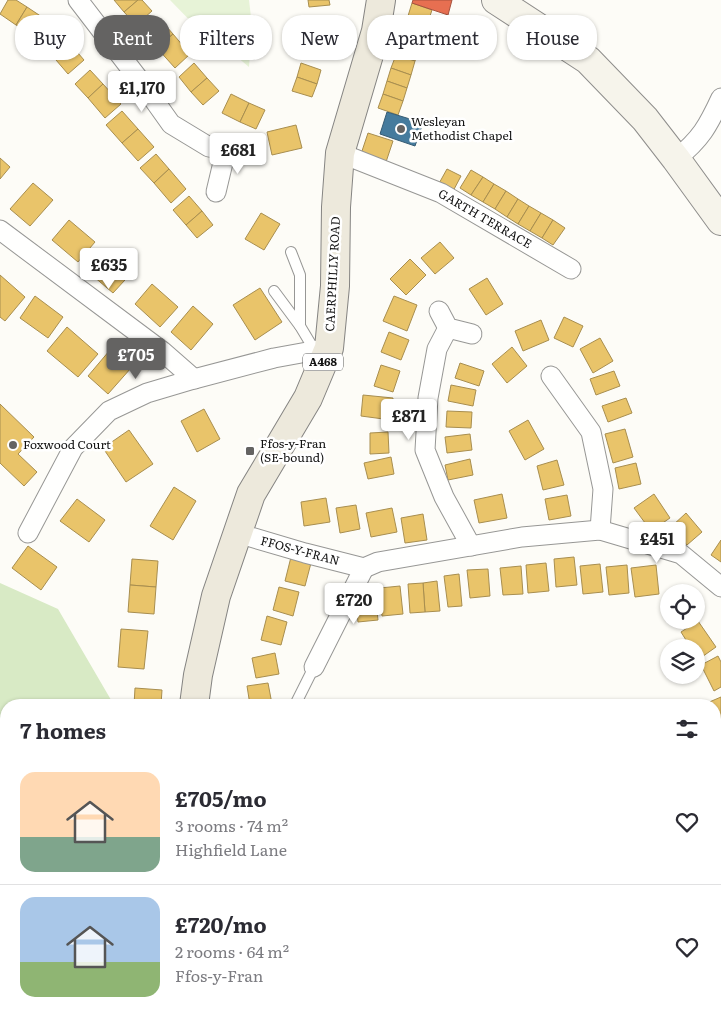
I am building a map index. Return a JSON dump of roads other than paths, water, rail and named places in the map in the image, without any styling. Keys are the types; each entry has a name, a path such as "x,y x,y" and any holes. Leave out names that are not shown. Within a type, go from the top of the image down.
{"main road":[{"name":"CAERPHILLY ROAD","path":"195,699 198,675 216,596 251,494 308,398 322,350 335,286 336,207 340,153 376,31 381,0"}],"street":[{"path":"78,0 171,124 209,147 252,154"},
{"path":"496,0 588,60 645,119 721,221"},
{"path":"676,159 693,145 706,130 721,98"},
{"path":"216,192 226,150"},
{"name":"GARTH TERRACE","path":"340,153 441,193 571,269"},
{"path":"0,230 162,350 194,379"},
{"path":"439,311 448,328 472,334"},
{"path":"448,328 437,349 428,398 425,450 444,497 471,546"},
{"path":"28,533 73,448 109,411 147,393 194,379 274,358 322,350"},
{"path":"551,376 591,432 603,489 600,530"},
{"path":"314,667 364,568 378,562 522,537 600,530 682,554 721,587"},
{"name":"FFOS-Y-FRAN","path":"237,533 364,568"}],"lane":[{"path":"291,252 300,275 300,326"},
{"path":"274,291 300,326 322,350"},
{"path":"297,699 314,667"}],"place":[{"name":"Wesleyan Methodist Chapel","path":"401,129"},
{"name":"Foxwood Court","path":"13,445"},
{"name":"Ffos-y-Fran (SE-bound)","path":"250,451"}]}
